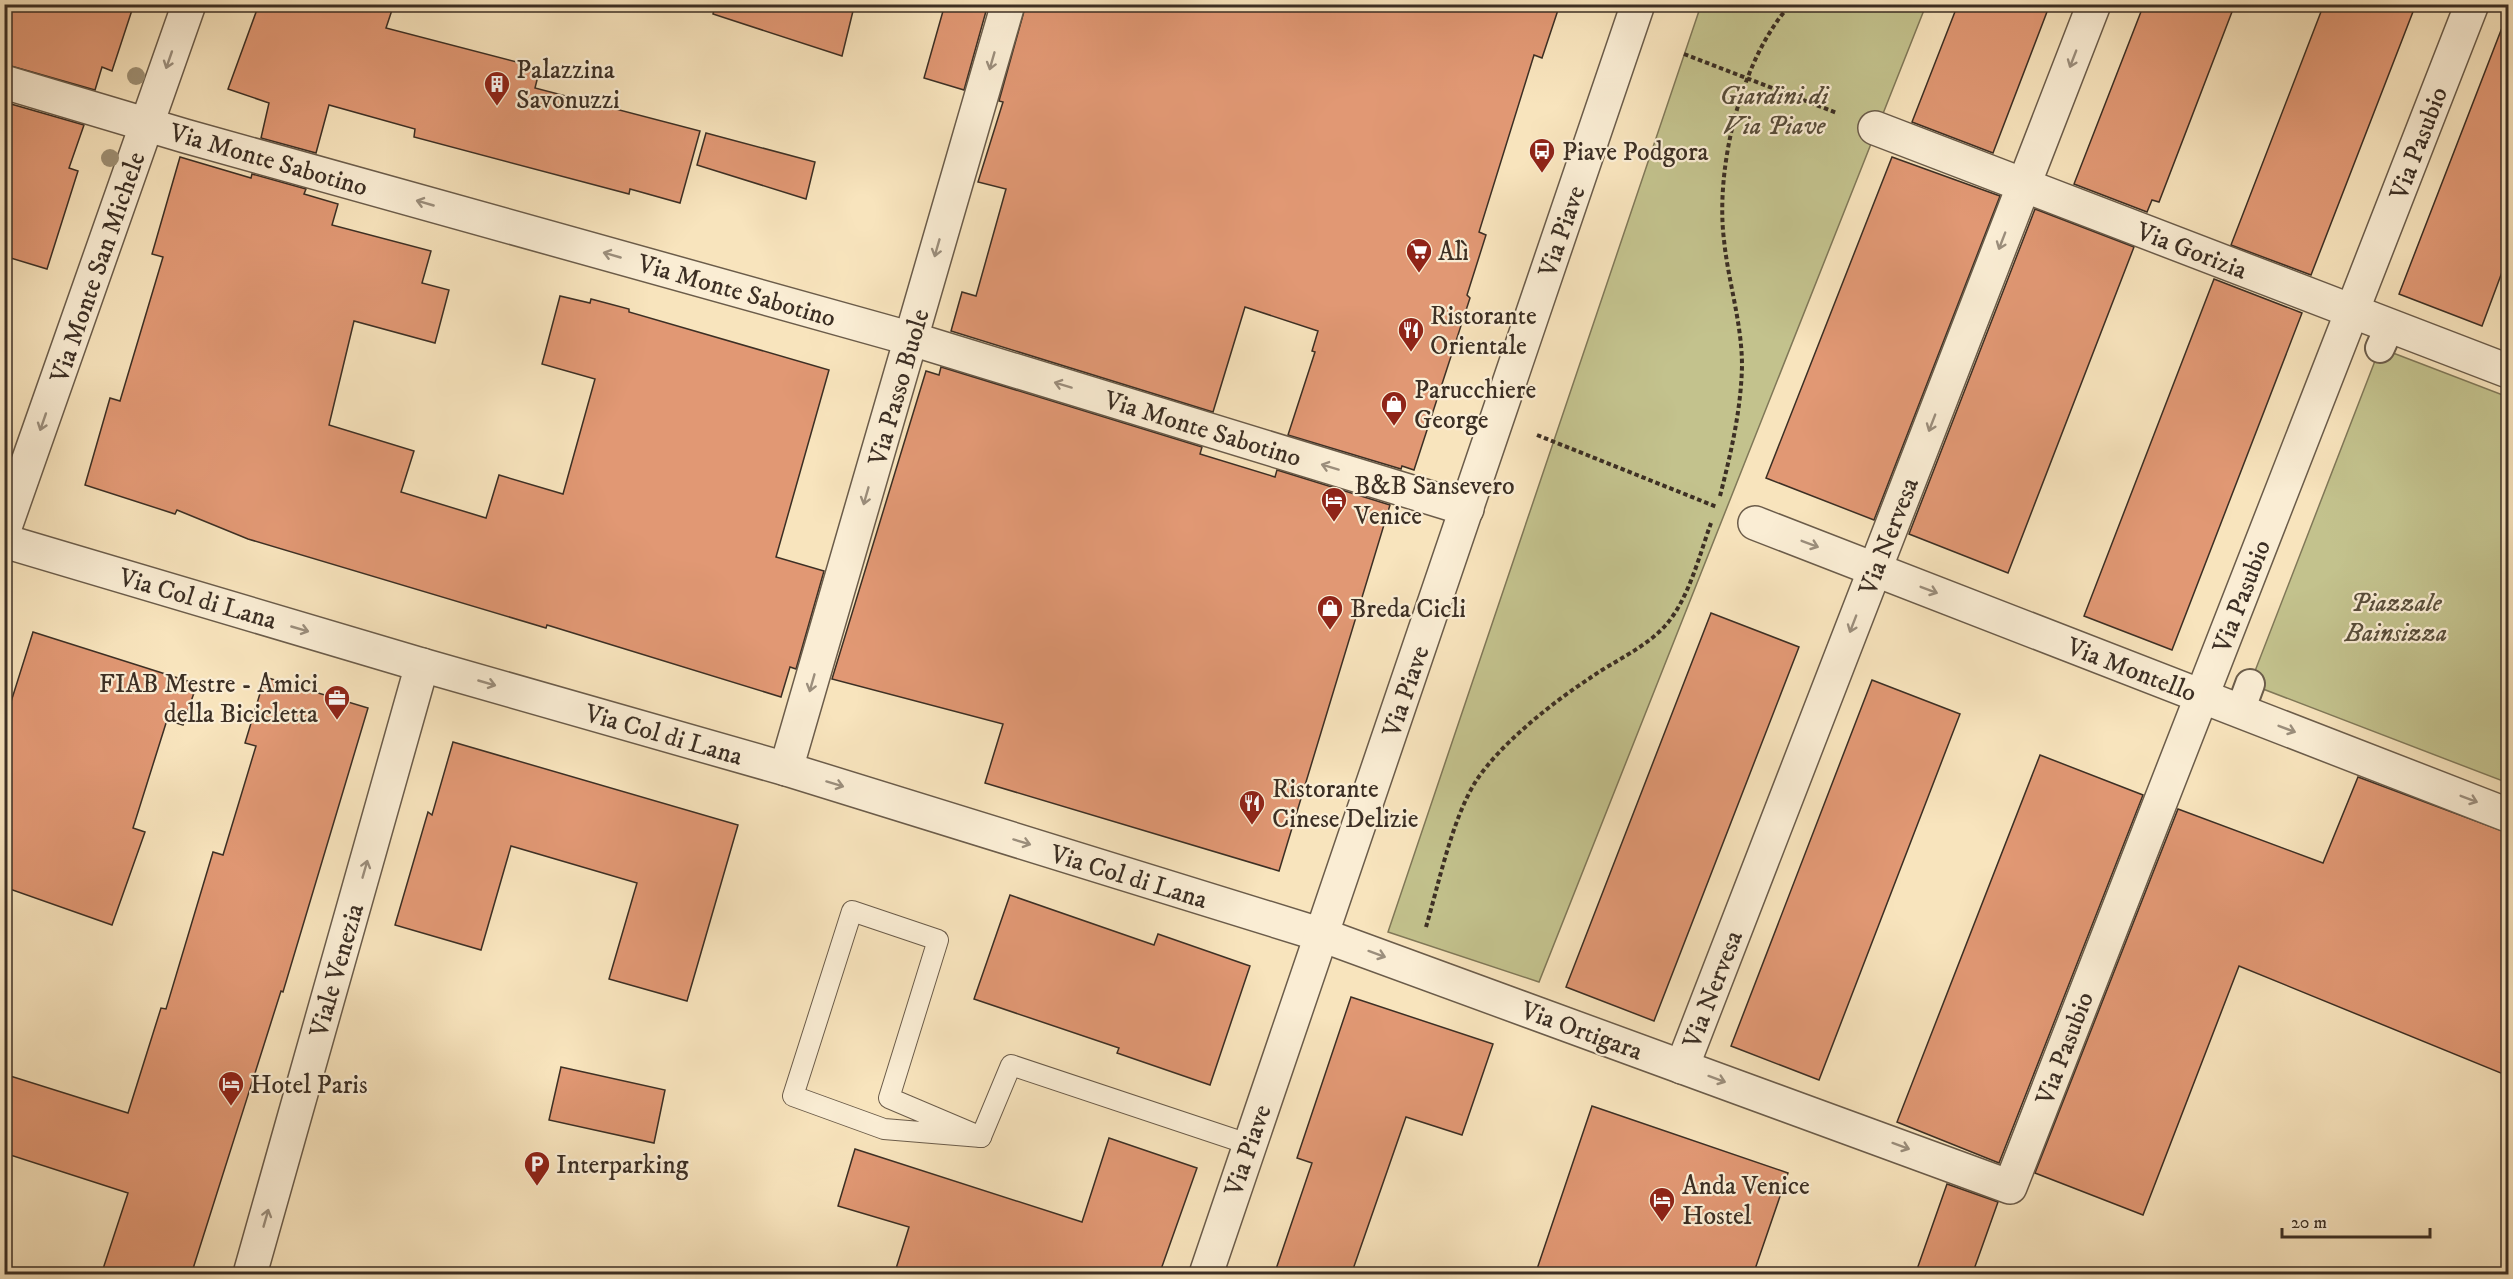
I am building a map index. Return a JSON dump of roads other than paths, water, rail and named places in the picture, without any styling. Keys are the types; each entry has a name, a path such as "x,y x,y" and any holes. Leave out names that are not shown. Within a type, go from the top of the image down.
{"street":[{"name":"Via Monte San Michele","path":"4,530 189,4"},
{"name":"Via Passo Buole","path":"786,769 1008,4"},
{"name":"Via Piave","path":"1206,1275 1248,1144 1322,935 1638,4"},
{"name":"Via Nervesa","path":"1682,1066 2094,4"},
{"name":"Via Pasubio","path":"2010,1187 2472,4"},
{"name":"Via Monte Sabotino","path":"4,82 912,339 1467,509"},
{"name":"Via Gorizia","path":"1875,128 2352,312 2385,337 2508,372"},
{"name":"Via Montello","path":"1755,524 2202,696 2245,697 2508,815"},
{"name":"Via Col di Lana","path":"4,541 422,665 786,769 1322,935"},
{"name":"Viale Venezia","path":"250,1275 422,665"},
{"name":"Via Ortigara","path":"1322,935 2010,1187"}],"lane":[{"path":"852,911 938,940 889,1098 981,1137 884,1130 793,1096 852,911"},
{"path":"981,1137 1011,1065 1248,1144"}],"place":[{"name":"Palazzina Savonuzzi","path":"497,107"},
{"name":"Piave Podgora","path":"1542,174"},
{"name":"Alì","path":"1419,274"},
{"name":"Ristorante Orientale","path":"1411,353"},
{"name":"Parucchiere George","path":"1394,427"},
{"name":"B&B Sansevero Venice","path":"1334,523"},
{"name":"Breda Cicli","path":"1330,631"},
{"name":"FIAB Mestre - Amici della Bicicletta","path":"337,721"},
{"name":"Ristorante Cinese Delizie","path":"1252,826"},
{"name":"Hotel Paris","path":"231,1107"},
{"name":"Interparking","path":"537,1187"},
{"name":"Anda Venice Hostel","path":"1662,1223"}],"park label":[{"name":"Giardini di Via Piave","path":"1774,110"},
{"name":"Piazzale Bainsizza","path":"2396,617"}]}
